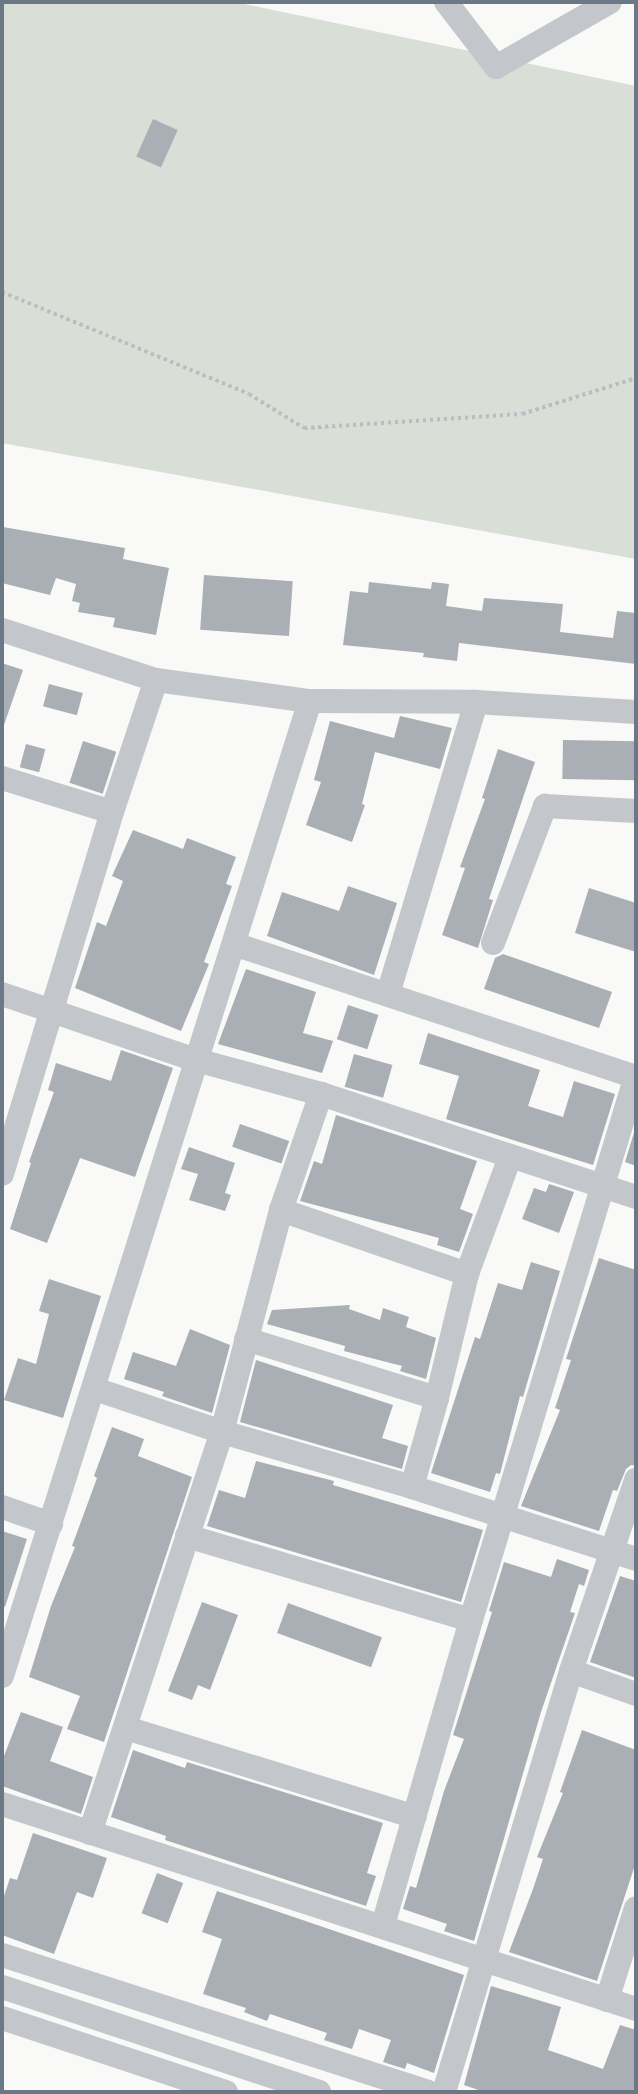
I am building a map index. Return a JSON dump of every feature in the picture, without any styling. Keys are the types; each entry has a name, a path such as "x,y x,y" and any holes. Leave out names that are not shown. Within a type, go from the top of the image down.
{"street":[{"path":"446,2 496,67 610,2"},
{"path":"2,630 156,680 310,701 476,702 636,712"},
{"path":"2,1174 10,1117 53,1013 112,812 156,680"},
{"path":"2,1676 7,1637 51,1524 95,1389 310,701"},
{"path":"388,994 476,702"},
{"path":"2,778 112,812"},
{"path":"493,943 545,806 636,811"},
{"path":"234,944 636,1076 471,1620 383,1925"},
{"path":"2,994 196,1060 321,1094 636,1197"},
{"path":"90,1833 222,1432 281,1210 321,1094"},
{"path":"412,1487 467,1274 510,1157"},
{"path":"281,1210 467,1274"},
{"path":"246,1339 437,1398"},
{"path":"95,1389 222,1432 412,1487 636,1559"},
{"path":"444,2092 571,1671 636,1480"},
{"path":"2,1507 51,1524"},
{"path":"187,1536 471,1620"},
{"path":"571,1671 636,1694"},
{"path":"125,1728 415,1817"},
{"path":"2,1804 636,2009"},
{"path":"607,2000 636,1908"},
{"path":"2,1955 428,2092"},
{"path":"2,1987 293,2088 319,2092"},
{"path":"2,2018 194,2087 226,2092"}],"path":[{"path":"2,292 250,394 304,428 522,414 636,377"}],"shaded area":[{"path":"2,2 235,2 636,86 636,559 2,443"}],"building":[{"path":"153,119 178,130 161,167 136,156"},
{"path":"3,527 125,548 123,559 169,568 156,635 113,627 115,618 78,612 80,603 72,601 76,584 56,578 50,595 2,583"},
{"path":"204,575 293,581 289,636 200,630"},
{"path":"369,582 431,589 432,582 449,584 446,606 482,611 484,598 563,604 560,632 613,638 617,611 636,613 636,664 459,643 457,661 423,657 424,653 343,645 350,591 368,593"},
{"path":"2,663 23,670 4,725 2,725"},
{"path":"49,684 83,693 77,715 43,706"},
{"path":"400,716 452,728 440,769 375,752 362,804 365,805 352,842 306,825 321,782 314,780 330,721 394,738"},
{"path":"563,740 636,741 635,780 562,779"},
{"path":"83,741 116,752 103,794 69,783"},
{"path":"26,744 45,749 39,772 20,767"},
{"path":"498,749 535,762 489,899 493,900 478,948 442,935 465,868 460,867 485,799 482,798"},
{"path":"133,830 183,849 187,838 236,857 226,884 232,886 204,962 209,964 181,1031 75,988 97,922 106,926 123,881 112,876"},
{"path":"348,886 397,903 374,975 267,936 282,892 339,911"},
{"path":"589,888 636,903 636,952 575,933"},
{"path":"503,954 612,992 599,1028 484,989 495,958"},
{"path":"246,969 316,992 303,1033 333,1041 322,1073 218,1044"},
{"path":"348,1005 378,1015 367,1049 337,1039"},
{"path":"428,1033 540,1070 528,1106 563,1117 574,1081 615,1094 593,1165 446,1119 459,1076 419,1064"},
{"path":"121,1050 173,1068 135,1177 80,1158 47,1243 10,1229 31,1163 29,1162 54,1092 48,1090 56,1063 111,1081"},
{"path":"354,1054 392,1065 383,1098 345,1087"},
{"path":"336,1115 477,1161 460,1209 473,1214 459,1252 437,1245 439,1238 300,1201 314,1161 322,1164"},
{"path":"240,1124 289,1141 281,1164 232,1147"},
{"path":"636,1126 636,1166 625,1162"},
{"path":"189,1147 235,1163 225,1193 231,1195 225,1211 189,1200 198,1174 181,1169"},
{"path":"549,1184 574,1192 559,1233 522,1219 534,1188 546,1192"},
{"path":"599,1258 636,1270 636,1466 631,1465 626,1469 617,1491 613,1490 599,1531 521,1506 560,1410 555,1408 571,1360 566,1359"},
{"path":"531,1262 560,1271 523,1397 520,1396 500,1474 496,1473 490,1492 431,1473 475,1337 480,1339 498,1283 522,1290"},
{"path":"49,1279 101,1296 63,1418 4,1400 18,1358 36,1364 49,1314 39,1311"},
{"path":"350,1305 349,1309 380,1320 383,1308 409,1317 406,1327 436,1338 426,1379 400,1371 402,1366 344,1351 345,1346 267,1324 272,1310"},
{"path":"190,1329 230,1345 212,1413 162,1396 164,1392 124,1379 133,1352 176,1366"},
{"path":"256,1360 393,1405 382,1438 408,1446 402,1469 240,1422"},
{"path":"112,1427 144,1439 138,1456 192,1477 104,1742 67,1729 80,1696 29,1677 51,1606 75,1547 72,1546"},
{"path":"256,1461 334,1481 333,1485 483,1530 461,1602 207,1526 219,1490 245,1498"},
{"path":"2,1531 27,1539 5,1607 2,1606"},
{"path":"557,1559 589,1570 584,1586 579,1584 570,1612 575,1613 541,1712 474,1941 444,1931 447,1924 403,1909 410,1886 416,1888 444,1791 464,1739 453,1735 492,1612 489,1611 504,1562 551,1577"},
{"path":"620,1576 636,1581 636,1678 590,1662"},
{"path":"202,1602 238,1615 210,1690 198,1685 192,1700 168,1691"},
{"path":"288,1603 382,1637 371,1667 277,1633"},
{"path":"21,1712 63,1727 50,1761 93,1777 81,1814 2,1786 2,1761"},
{"path":"582,1730 636,1750 636,1862 597,1981 509,1952 543,1859 537,1857 563,1793 560,1792"},
{"path":"133,1750 185,1768 187,1762 383,1823 367,1873 376,1876 366,1906 165,1840 166,1836 111,1817"},
{"path":"33,1833 107,1858 93,1898 77,1892 54,1954 2,1935 2,1902 10,1878 17,1880"},
{"path":"157,1873 183,1883 168,1923 142,1913"},
{"path":"217,1891 464,1975 434,2073 407,2063 405,2069 383,2062 391,2040 359,2029 352,2049 324,2040 327,2033 270,2014 267,2021 244,2012 246,2008 203,1994 222,1939 202,1932"},
{"path":"491,1986 561,2007 548,2050 603,2069 620,2025 636,2030 636,2092 484,2092 464,2085"}]}
